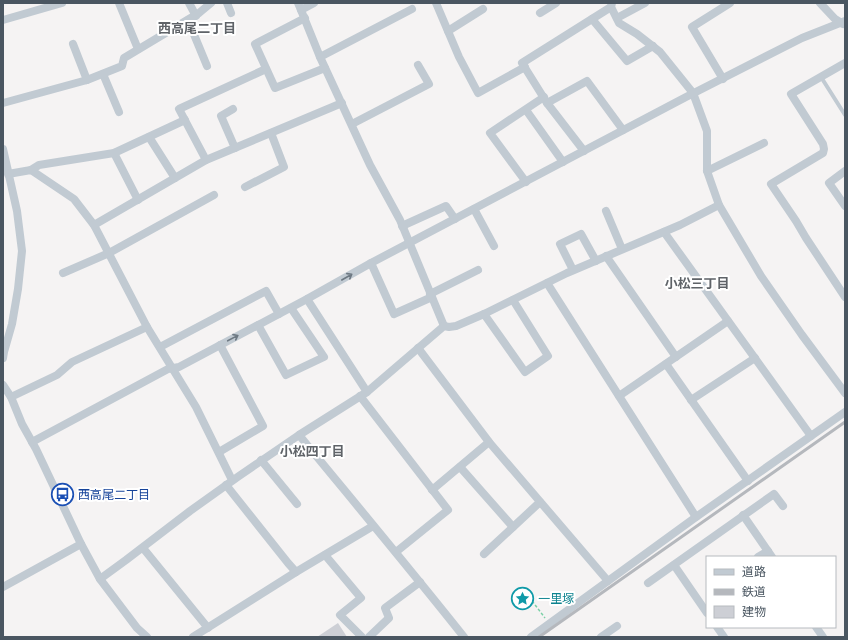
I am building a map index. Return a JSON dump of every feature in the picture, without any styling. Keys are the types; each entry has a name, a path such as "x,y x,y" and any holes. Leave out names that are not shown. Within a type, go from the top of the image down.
{"street":[{"path":"3,20 62,3"},
{"path":"119,3 138,49"},
{"path":"189,3 196,16"},
{"path":"3,103 87,80 122,66 124,58 196,16 212,3"},
{"path":"227,3 231,13"},
{"path":"314,3 299,6 320,57 370,165 400,220 444,326"},
{"path":"436,3 459,57 478,93 525,67"},
{"path":"540,12 556,3"},
{"path":"617,18 645,3"},
{"path":"723,78 692,27 730,3"},
{"path":"820,3 835,19 844,23"},
{"path":"584,151 546,100 522,63 592,20 612,5 619,23 637,34 660,52 693,93 707,131 707,171 719,205 761,276 845,393"},
{"path":"320,57 412,9"},
{"path":"448,30 483,9"},
{"path":"305,18 254,44 275,88 325,68"},
{"path":"188,20 207,66"},
{"path":"592,20 627,61 653,46"},
{"path":"32,442 168,369 179,367 308,300 371,263 693,93 802,38 844,23"},
{"path":"73,44 87,80"},
{"path":"845,63 791,94 823,144 824,149 823,153 771,184 845,298"},
{"path":"352,124 429,84 418,65"},
{"path":"206,160 179,109 266,69"},
{"path":"103,74 119,112"},
{"path":"526,182 490,133 526,110 587,81 623,130"},
{"path":"94,225 206,160 342,102"},
{"path":"233,109 221,116 235,148"},
{"path":"526,110 563,162"},
{"path":"8,174 31,170 39,165 114,154 185,120"},
{"path":"245,187 284,167 271,133"},
{"path":"149,137 175,178"},
{"path":"707,171 764,143"},
{"path":"3,152 17,211 22,251 18,289 3,358"},
{"path":"114,154 138,200"},
{"path":"31,170 74,199 94,225 147,327 196,407 219,452 229,482 296,572"},
{"path":"845,171 829,183 845,206"},
{"path":"63,273 109,253 214,195"},
{"path":"100,579 229,482 363,394 444,326 456,326 484,314 574,270 680,225 719,205"},
{"path":"402,226 446,206 455,219"},
{"path":"474,209 494,246"},
{"path":"606,211 622,249"},
{"path":"664,232 811,436"},
{"path":"574,270 560,244 581,234 596,261"},
{"path":"606,256 676,357"},
{"path":"371,263 394,314 478,270"},
{"path":"547,283 696,517"},
{"path":"160,347 266,291 279,314"},
{"path":"308,300 363,394 448,510 396,552"},
{"path":"484,314 525,372 548,356 513,300"},
{"path":"258,325 286,375 324,357 291,308"},
{"path":"619,396 728,321"},
{"path":"11,397 57,374 72,362 147,327"},
{"path":"219,452 263,426 220,345"},
{"path":"418,348 489,442 608,581"},
{"path":"691,400 755,358"},
{"path":"666,364 748,481"},
{"path":"3,385 11,397 22,424 81,544 100,579 137,628 147,637"},
{"path":"531,637 696,517 845,412"},
{"path":"299,435 464,637"},
{"path":"432,490 489,442"},
{"path":"261,460 297,504"},
{"path":"460,467 513,527"},
{"path":"648,583 774,494 783,506"},
{"path":"484,554 540,502"},
{"path":"743,516 770,554"},
{"path":"193,637 296,572 373,526"},
{"path":"3,587 81,544"},
{"path":"143,548 208,628"},
{"path":"325,555 362,598 340,615 362,637"},
{"path":"674,565 706,612"},
{"path":"369,637 389,618 385,608 420,582"},
{"path":"601,637 611,634 617,626"},
{"path":"718,628 724,637"},
{"path":"817,628 823,637"}],"lane":[{"path":"821,77 845,115"}],"path":[{"path":"523,589 549,624"}],"building":[{"path":"338,623 347,637 317,637"}],"railway":[{"path":"539,637 845,422"}],"place":[{"name":"西高尾二丁目","path":"63,495"},
{"name":"一里塚","path":"523,599"}],"district":[{"name":"西高尾二丁目","path":"197,28"},
{"name":"小松三丁目","path":"697,283"},
{"name":"小松四丁目","path":"312,451"}]}
